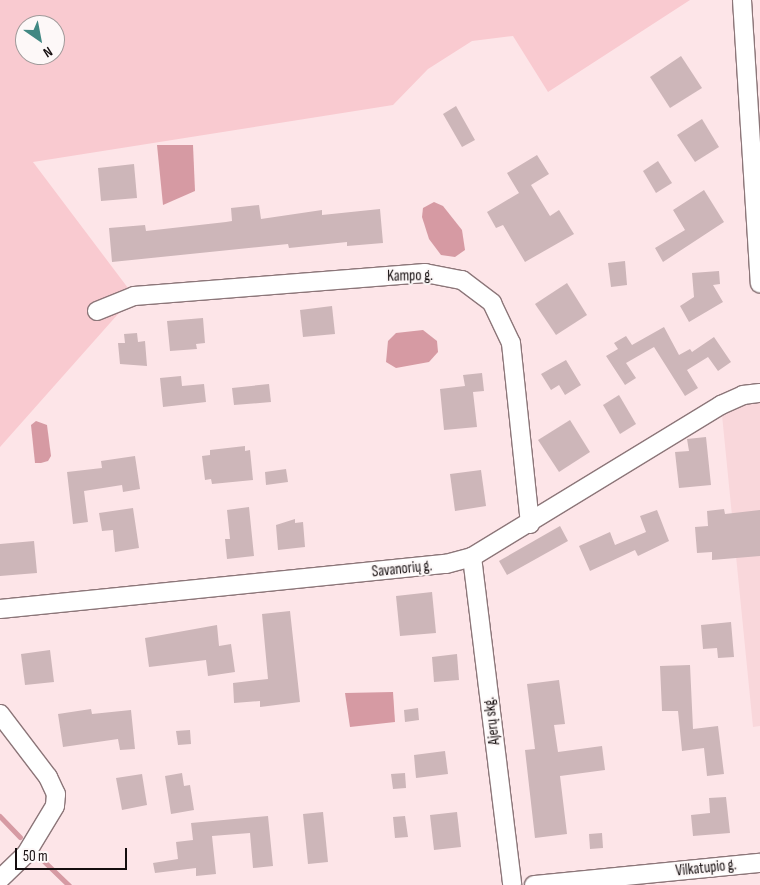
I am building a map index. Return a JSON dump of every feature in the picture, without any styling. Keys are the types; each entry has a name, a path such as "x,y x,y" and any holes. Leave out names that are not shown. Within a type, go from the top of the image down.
{"street":[{"path":"742,0 760,283"},
{"name":"Kampo g.","path":"97,311 144,295 425,273 462,280 492,303 511,343 530,524"},
{"name":"Savanorių g.","path":"0,609 446,564 472,557 530,524 721,405 743,395 760,393"},
{"name":"Ajerų skg.","path":"472,557 512,885"},
{"path":"0,714 48,777 56,794 55,806 26,854 0,879"},
{"name":"Vilkatupio g.","path":"534,885 760,863"}],"shaded area":[{"path":"0,0 690,0 548,92 513,36 472,41 428,69 393,105 33,162 134,296 0,447"},
{"path":"157,145 193,145 195,191 163,205"},
{"path":"434,202 443,206 462,230 465,250 455,257 441,255 429,239 422,217 423,208"},
{"path":"423,330 437,341 438,352 429,362 396,368 386,362 388,341 396,333"},
{"path":"760,393 760,726 753,727 721,405"},
{"path":"36,421 47,425 51,456 48,461 41,463 35,463 31,425"},
{"path":"393,692 395,722 350,727 345,693"}],"building":[{"path":"681,56 702,88 670,108 650,77"},
{"path":"456,106 475,140 462,147 443,114"},
{"path":"702,119 719,147 695,162 677,135"},
{"path":"537,155 549,174 531,185 550,216 559,210 574,234 525,262 503,225 496,228 487,212 519,193 507,173"},
{"path":"658,161 672,183 656,193 643,171"},
{"path":"134,164 137,198 101,201 98,168"},
{"path":"704,190 724,222 663,262 655,248 685,230 673,210"},
{"path":"259,205 261,219 322,210 322,215 380,209 383,243 347,246 347,242 289,248 288,244 112,262 109,228 145,225 146,231 226,222 232,221 231,208"},
{"path":"625,261 627,285 611,287 608,263"},
{"path":"719,271 720,284 713,285 723,302 689,322 680,306 694,297 692,273"},
{"path":"567,283 587,315 556,335 535,304"},
{"path":"332,306 335,334 303,337 300,310"},
{"path":"203,318 205,343 196,344 197,349 170,351 167,321"},
{"path":"664,327 679,355 690,349 692,352 714,337 731,362 718,371 708,357 687,370 698,388 685,396 654,347 626,363 636,378 625,385 606,356 618,349 614,343 626,336 632,345"},
{"path":"137,333 138,342 145,341 147,366 120,364 118,343 125,343 124,334"},
{"path":"566,360 581,385 565,395 559,385 551,390 541,374"},
{"path":"482,373 484,391 473,392 477,427 444,430 440,389 465,386 463,375"},
{"path":"181,376 182,386 204,384 206,402 163,407 160,378"},
{"path":"269,384 271,402 234,405 232,388"},
{"path":"619,395 636,424 620,434 603,405"},
{"path":"570,420 590,452 559,472 538,440"},
{"path":"706,437 711,485 679,488 675,452 689,451 687,439"},
{"path":"245,446 245,451 250,450 253,480 212,484 211,479 205,480 202,456 210,455 210,450"},
{"path":"135,456 140,489 123,492 122,485 84,491 88,522 73,524 67,472 102,468 101,461"},
{"path":"286,469 288,482 266,485 265,472"},
{"path":"481,470 486,506 455,511 450,474"},
{"path":"249,507 254,556 227,559 225,539 230,539 227,510"},
{"path":"133,508 139,548 115,552 113,530 102,531 99,513"},
{"path":"724,509 725,514 760,510 760,556 712,560 712,552 697,553 695,527 708,526 707,511"},
{"path":"657,510 669,541 638,556 635,550 590,571 579,546 610,532 615,545 646,532 640,516"},
{"path":"295,519 295,523 303,522 305,547 278,550 276,525"},
{"path":"560,526 568,541 507,575 499,561"},
{"path":"34,541 37,573 0,576 0,544"},
{"path":"432,592 436,633 400,636 396,596"},
{"path":"290,611 300,702 260,707 260,701 234,703 233,683 268,679 262,614"},
{"path":"731,622 734,657 718,658 717,648 703,649 701,625"},
{"path":"217,625 219,646 231,644 235,672 208,676 206,660 149,667 145,638"},
{"path":"50,650 54,682 25,685 21,654"},
{"path":"457,654 459,680 434,682 432,657"},
{"path":"690,665 693,729 718,726 724,774 707,776 704,748 682,751 678,711 662,711 660,666"},
{"path":"559,680 565,724 554,725 558,752 602,746 605,770 560,776 567,834 535,838 525,750 535,749 527,684"},
{"path":"418,708 419,720 405,722 404,710"},
{"path":"91,709 92,714 131,710 135,749 120,750 118,739 63,747 58,714"},
{"path":"190,730 191,744 178,745 176,731"},
{"path":"445,751 448,774 416,778 414,755"},
{"path":"182,773 184,786 190,785 194,810 171,814 165,776"},
{"path":"405,773 406,788 393,789 391,774"},
{"path":"142,774 147,805 122,810 116,778"},
{"path":"726,797 730,833 693,836 691,815 710,813 709,798"},
{"path":"323,812 328,862 308,864 303,814"},
{"path":"457,812 461,847 434,850 430,815"},
{"path":"268,816 273,866 253,868 250,833 212,836 216,874 196,876 196,868 155,873 153,863 178,859 176,842 193,840 191,823"},
{"path":"405,816 408,837 395,838 393,817"},
{"path":"602,833 603,848 590,849 589,834"}],"waterway":[{"path":"0,816 20,837"},
{"path":"44,861 69,885"}]}
